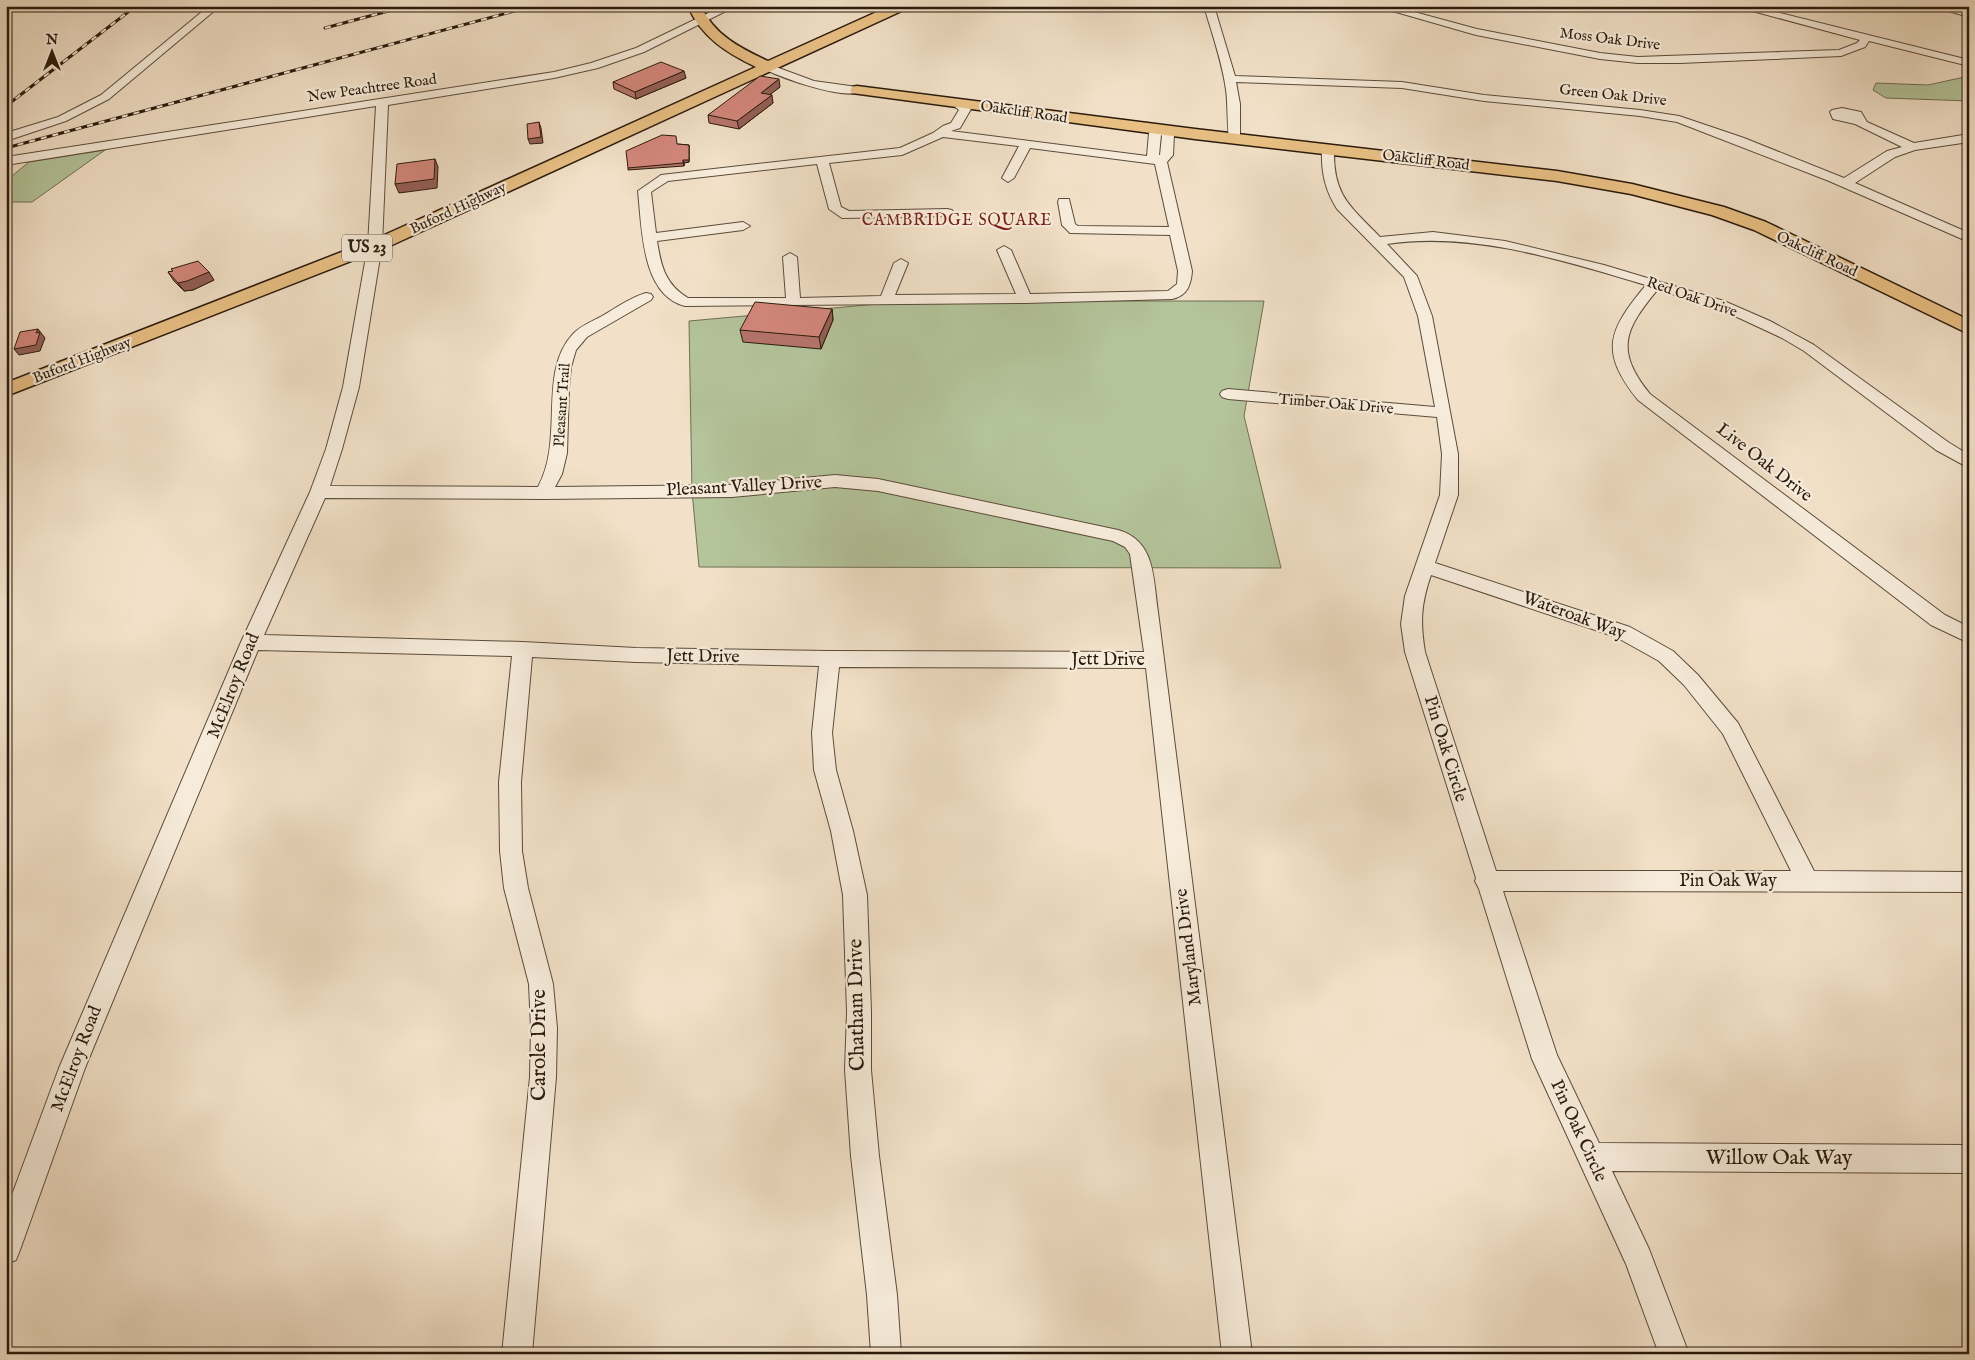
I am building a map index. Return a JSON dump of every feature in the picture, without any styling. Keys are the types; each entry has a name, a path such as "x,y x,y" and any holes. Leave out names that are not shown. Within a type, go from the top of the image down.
{"main road":[{"path":"694,6 709,14"},
{"name":"Buford Highway","path":"6,390 375,245 768,56 815,46 901,6"},
{"name":"Oakcliff Road","path":"709,14 738,40 768,56 723,42 706,26 709,14"},
{"name":"Oakcliff Road","path":"857,90 1162,130 1557,176 1632,189 1700,206 1774,233 1969,328"}],"street":[{"path":"6,137 62,118 105,97 215,6"},
{"name":"New Peachtree Road","path":"6,160 526,80 594,66 640,50 709,14 732,6"},
{"path":"1209,6 1232,78 1236,116 1234,138"},
{"name":"Moss Oak Drive","path":"1380,6 1484,34 1600,56 1638,60 1654,61 1841,53 1861,45 1865,38"},
{"path":"1585,6 1656,6"},
{"path":"1739,6 1969,63"},
{"path":"1936,6 1969,14"},
{"path":"664,39 697,34 707,35 723,42"},
{"name":"Oakcliff Road","path":"768,56 805,72 850,84 857,90"},
{"name":"Green Oak Drive","path":"1232,78 1402,85 1494,99 1658,115 1702,127 1846,183 1969,238"},
{"name":"McElroy Road","path":"6,1250 72,1068 251,642 319,492 334,449 351,387 375,245 382,102"},
{"path":"962,105 966,110 956,126 902,151 665,178 644,191 654,266 670,293 685,302 793,302 1172,295 1184,285 1186,271 1161,161"},
{"path":"1859,122 1913,148"},
{"path":"944,130 1026,144 1161,161"},
{"path":"1161,161 1167,155 1168,135 1162,130"},
{"path":"1846,183 1891,154 1969,138"},
{"path":"1008,178 1026,144"},
{"name":"Pin Oak Circle","path":"1328,149 1327,168 1333,194 1342,206 1410,276 1427,324 1444,413 1450,454 1449,496 1414,596 1411,624 1415,652 1486,881 1545,1058 1639,1259 1674,1354"},
{"path":"822,161 834,209 847,214 947,213"},
{"path":"1064,202 1069,225 1075,230 1176,231"},
{"path":"651,238 743,226"},
{"name":"Red Oak Drive","path":"1376,242 1416,236 1433,236 1502,244 1560,256 1655,284 1731,310 1790,335 1942,446 1969,463"},
{"path":"1004,250 1025,298"},
{"path":"790,257 793,302"},
{"path":"886,300 901,263"},
{"name":"Live Oak Drive","path":"1655,284 1634,309 1618,342 1619,356 1634,386 1644,397 1938,620 1969,636"},
{"name":"Pleasant Trail","path":"543,493 549,485 556,468 561,440 562,370 564,357 579,336 646,297"},
{"name":"Timber Oak Drive","path":"1228,394 1444,413"},
{"name":"Pleasant Valley Drive","path":"319,492 543,493 741,491 835,481 854,482 916,492 1118,536 1131,544"},
{"name":"Maryland Drive","path":"1131,544 1139,552 1155,660 1237,1354"},
{"name":"Wateroak Way","path":"1424,566 1623,632 1666,656 1691,680 1731,729 1808,881"},
{"name":"Jett Drive","path":"251,642 523,649 636,655 830,659 1155,660"},
{"name":"Carole Drive","path":"517,1354 543,1077 544,1028 540,984 516,888 512,851 510,782 523,649"},
{"name":"Chatham Drive","path":"830,659 822,733 825,770 842,831 855,895 860,1012 858,1070 865,1156 882,1295 886,1354"},
{"name":"Pin Oak Way","path":"1486,881 1969,882"},
{"name":"Willow Oak Way","path":"1590,1157 1969,1159"}],"green space":[{"path":"1969,76 1969,101 1886,98 1873,90 1876,83 1928,85"},
{"path":"105,150 32,202 6,202 6,181 29,162"},
{"path":"911,301 1264,301 1244,416 1281,568 699,567 692,491 689,321"}],"building":[{"path":"661,62 684,71 635,92 613,82"},
{"path":"760,76 779,79 761,93 772,95 737,121 708,115"},
{"path":"539,122 541,137 528,139 527,124"},
{"path":"662,135 676,136 677,144 689,145 689,160 683,160 683,163 628,168 626,151"},
{"path":"435,159 434,179 395,184 397,164"},
{"path":"198,261 209,272 178,283 168,272 173,271 171,269"},
{"path":"755,302 832,309 819,337 740,330"},
{"path":"38,329 36,333 40,332 36,345 14,349 20,332"}],"railway":[{"path":"325,28 407,6"},
{"path":"6,148 533,6"},
{"path":"6,106 132,9"}],"district":[{"name":"CAMBRIDGE SQUARE","path":"957,221"}]}
